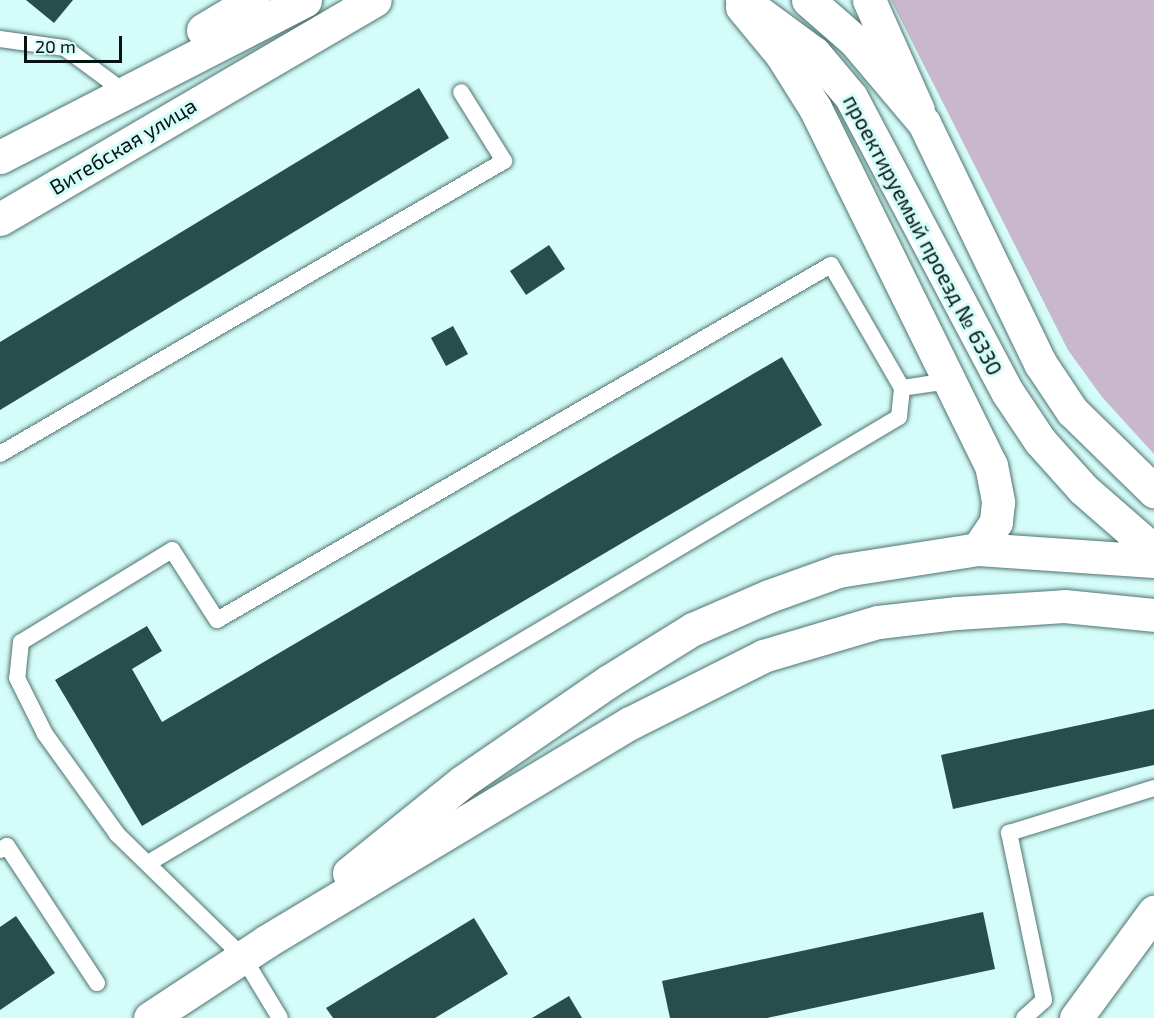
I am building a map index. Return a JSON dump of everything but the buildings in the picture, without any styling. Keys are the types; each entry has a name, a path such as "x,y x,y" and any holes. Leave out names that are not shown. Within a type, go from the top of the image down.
{"street":[{"path":"0,156 253,0"},
{"path":"0,156 305,0"},
{"name":"Витебская улица","path":"0,219 246,73 375,0"},
{"path":"736,0 781,54 815,108 991,465 998,502 996,522 978,549"},
{"name":"проектируемый проезд № 6330","path":"742,0 814,53 851,97 1008,393 1040,441 1083,489 1154,551"},
{"name":"проектируемый проезд № 6330","path":"808,0 855,41 924,123 1040,363 1072,411 1113,455 1154,491"},
{"path":"869,0 924,123"},
{"path":"255,949 462,782 693,629 838,571 978,549 1154,561"},
{"path":"150,1018 255,949 699,686 763,656 878,622 1064,606 1154,615"},
{"path":"1076,1018 1154,912"},
{"path":"1076,1018 1154,951"}],"lane":[{"path":"0,39 64,48 115,85"},
{"path":"0,454 504,161 461,92"},
{"path":"150,862 899,417 902,388 831,265 217,620 172,550 21,642 17,678 45,734 117,834 150,862 255,949 280,1018"},
{"path":"902,388 950,381"},
{"path":"1024,1018 1044,1000 1009,833 1154,788"},
{"path":"0,850 7,846 97,983"}],"shaded area":[{"path":"891,0 1154,0 1154,454 1102,397 1068,350"}]}
